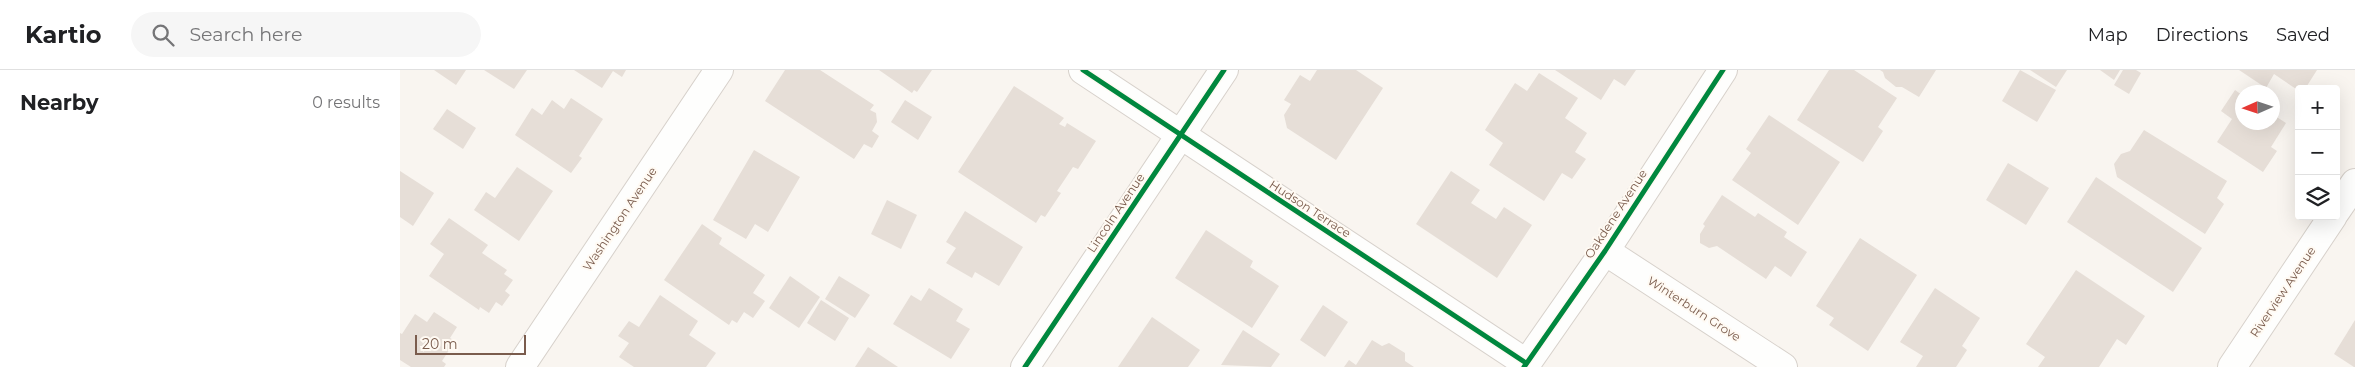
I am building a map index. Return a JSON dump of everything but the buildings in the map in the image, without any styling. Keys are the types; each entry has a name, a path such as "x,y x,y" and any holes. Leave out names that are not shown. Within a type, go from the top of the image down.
{"street":[{"name":"Washington Avenue","path":"520,367 719,70"},
{"name":"Hudson Terrace","path":"1083,70 1525,365"},
{"name":"Lincoln Avenue","path":"1025,367 1224,70"},
{"name":"Oakdene Avenue","path":"1525,365 1605,251 1723,70"},
{"path":"2340,205 2355,183"},
{"name":"Riverview Avenue","path":"2232,367 2330,220"},
{"name":"Winterburn Grove","path":"1605,251 1783,367"}],"cycle path":[{"path":"1083,70 1526,363"},
{"path":"1025,367 1224,70"},
{"path":"1524,367 1605,251 1723,70"}]}
